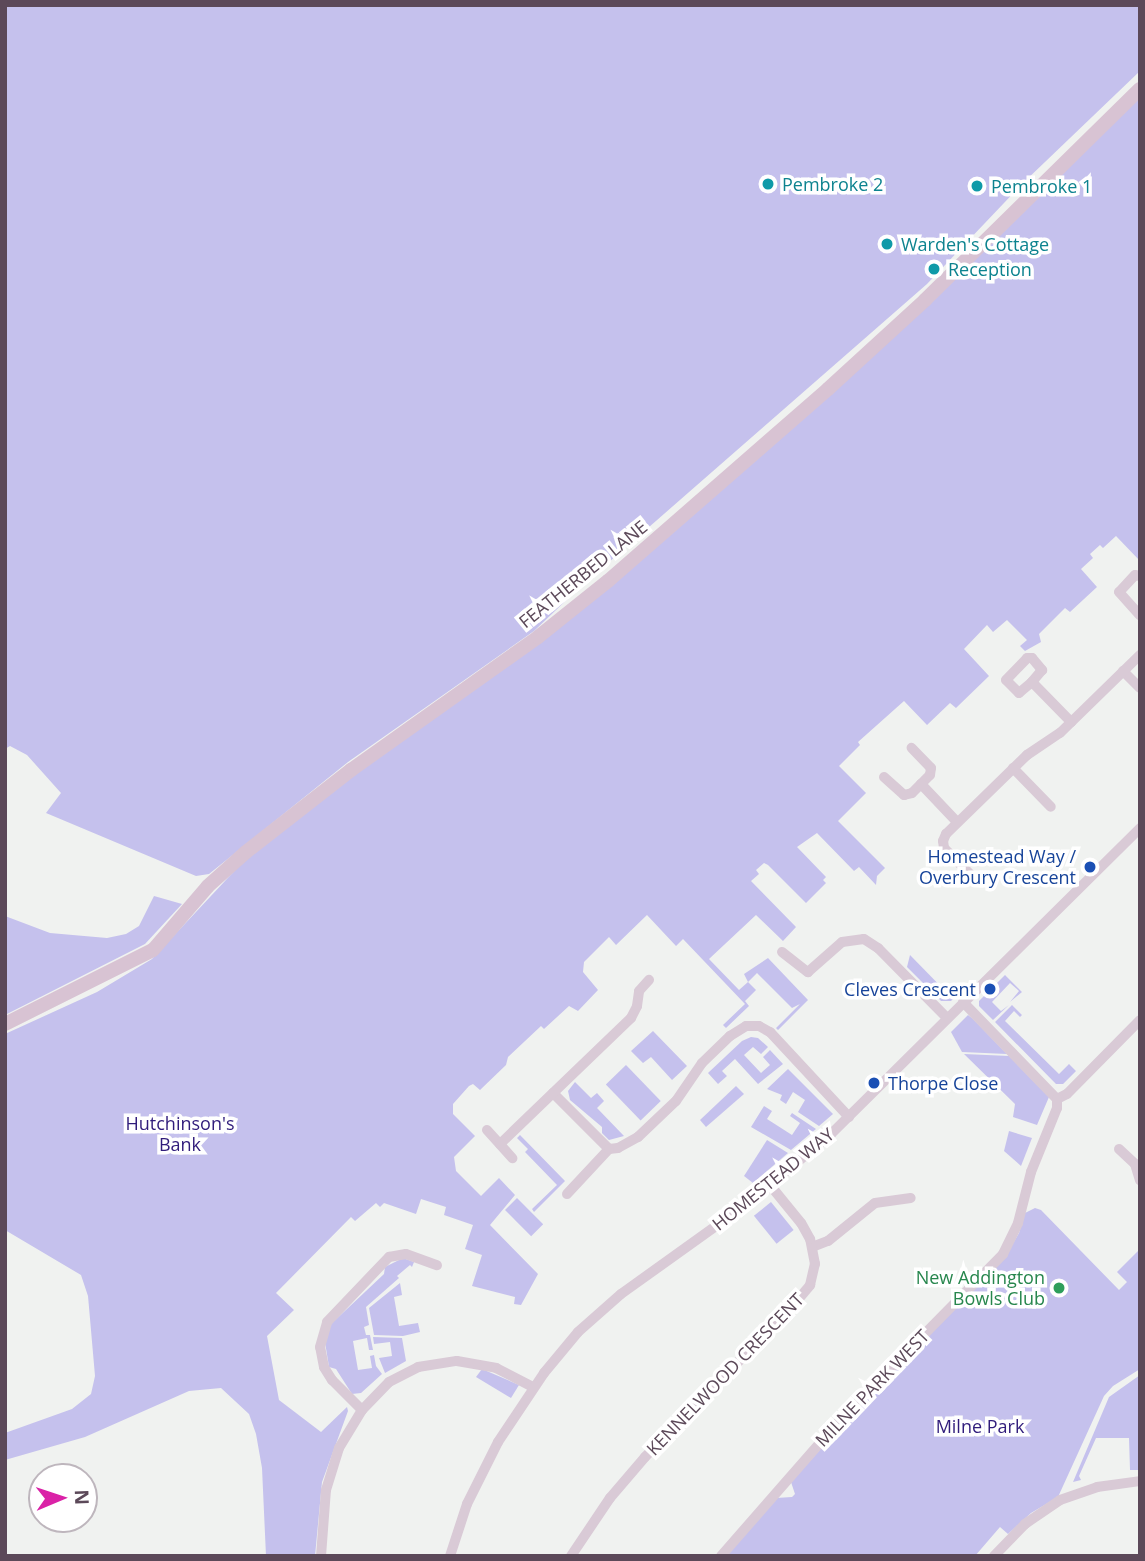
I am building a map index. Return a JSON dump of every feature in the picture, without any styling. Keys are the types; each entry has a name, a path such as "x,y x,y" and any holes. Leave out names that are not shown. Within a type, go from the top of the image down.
{"street":[{"name":"FEATHERBED LANE","path":"5,1024 153,950 208,886 246,852 351,770 538,637 608,581 838,380 1140,89"},
{"path":"1140,576 1135,575 1119,592 1140,615"},
{"path":"972,876 943,844 946,834 1013,768 1071,722 1140,655"},
{"path":"1123,671 1140,688"},
{"path":"1032,682 1071,722"},
{"path":"884,777 904,794 912,793 930,775 931,768 912,748"},
{"path":"1013,768 1051,807"},
{"path":"921,784 957,822"},
{"name":"HOMESTEAD WAY","path":"450,1556 481,1473 533,1387 569,1341 600,1311 770,1185 849,1117 1140,828"},
{"path":"782,952 808,972 842,942 858,938 869,941 947,1018"},
{"path":"500,1144 631,1018 638,1006 639,991 649,980"},
{"path":"963,1002 1057,1099 1067,1094 1140,1020"},
{"path":"567,1195 609,1149 622,1147 641,1135 682,1096 702,1063 735,1031 749,1025 769,1032 849,1117"},
{"path":"553,1093 609,1149"},
{"name":"MILNE PARK WEST","path":"721,1556 842,1418 1003,1254 1017,1228 1031,1172 1057,1108 1057,1099"},
{"path":"487,1130 512,1158"},
{"path":"1119,1149 1135,1164 1140,1180"},
{"path":"770,1185 805,1227 812,1247 828,1241 875,1203 911,1198"},
{"name":"KENNELWOOD CRESCENT","path":"571,1556 610,1498 645,1457 801,1297 814,1271 812,1247"},
{"path":"362,1410 325,1370 320,1347 327,1322 389,1257 406,1254 438,1265"},
{"path":"321,1556 328,1480 343,1439 362,1410 394,1378 439,1362 457,1361 488,1366 533,1387"},
{"path":"994,1556 1025,1524 1060,1500 1097,1487 1140,1481"}],"green space":[{"path":"5,5 1140,5 1140,71 1022,184 927,284 577,590 534,631 348,762 209,874 196,876 46,813 61,793 27,755 10,746 5,749"},
{"name":"Hutchinson's Bank","path":"1140,96 1140,561 1116,536 1103,548 1100,545 1090,554 1093,558 1081,569 1097,587 1070,612 1065,608 1039,634 1041,642 1025,651 1020,646 1027,640 1007,620 993,632 987,625 964,649 989,676 956,708 950,703 927,725 904,701 858,742 860,745 839,766 866,793 838,821 885,868 877,876 876,885 859,867 854,871 817,833 797,847 826,877 823,880 826,883 806,903 764,863 756,870 759,874 751,881 796,927 783,941 756,915 709,959 739,990 748,982 756,990 745,1001 749,1006 726,1028 723,1025 745,1004 683,939 676,946 647,915 616,945 609,937 584,962 583,972 598,990 578,1011 569,1006 544,1029 541,1026 508,1057 506,1065 480,1090 473,1084 469,1086 453,1104 453,1114 475,1136 454,1157 456,1171 481,1196 499,1178 515,1195 490,1225 538,1274 521,1305 514,1304 515,1297 472,1286 482,1255 465,1249 473,1225 444,1215 446,1207 421,1199 416,1214 384,1203 380,1207 376,1203 355,1221 351,1217 276,1293 294,1310 267,1336 279,1400 321,1432 347,1407 348,1411 322,1482 315,1556 266,1556 262,1468 256,1434 249,1414 221,1388 189,1391 85,1437 5,1460 5,1433 72,1409 91,1394 95,1376 88,1296 81,1275 5,1230 5,1034 97,992 152,959 239,866 348,777 611,585 818,406"},
{"path":"154,896 182,904 145,944 5,1015 5,916 50,933 107,938 126,934 139,926"},
{"path":"910,955 953,999 951,1001 941,1001 907,967"},
{"path":"768,958 808,1000 778,1030 776,1028 800,1004 792,1008 757,973 748,982 744,974"},
{"path":"1005,975 1022,992 1010,1002 1019,991 1010,983 992,1002 1001,1011 1009,1005 993,1020 979,1006 979,1001"},
{"path":"1012,1005 1022,1015 1020,1017 1014,1011 1005,1021 1059,1074 1069,1064 1076,1071 1063,1084 1056,1084 995,1022"},
{"path":"968,1015 1007,1054 962,1052 951,1032"},
{"path":"653,1031 687,1066 672,1080 651,1057 643,1063 631,1051"},
{"path":"751,1037 758,1038 768,1047 761,1054 753,1047 744,1055 761,1073 770,1065 763,1057 770,1050 783,1064 758,1084 735,1059 722,1071 727,1076 718,1084 708,1073 742,1041"},
{"path":"964,1054 1009,1056 1049,1097 1037,1125 1013,1117 1015,1104"},
{"path":"626,1065 661,1101 641,1120 606,1084"},
{"path":"788,1069 833,1114 819,1126 798,1112 805,1100 793,1092 786,1104 780,1100 782,1095 767,1089"},
{"path":"575,1082 591,1098 597,1093 604,1101 597,1108 624,1136 609,1140 602,1133 602,1127 570,1100 568,1091"},
{"path":"736,1086 744,1094 706,1127 700,1120"},
{"path":"764,1106 772,1111 767,1119 792,1135 800,1123 790,1116 792,1113 816,1129 791,1150 751,1127"},
{"path":"1009,1131 1032,1138 1021,1166 1004,1151"},
{"path":"520,1135 565,1181 534,1212 532,1209 557,1185 525,1152 528,1149 517,1138"},
{"path":"767,1140 788,1153 753,1183 744,1176"},
{"path":"517,1198 543,1224 531,1236 505,1210"},
{"path":"771,1202 794,1230 777,1244 754,1216"},
{"name":"Milne Park","path":"1035,1208 1041,1210 1119,1290 1127,1282 1117,1272 1140,1249 1140,1369 1113,1386 1104,1396 1058,1497 1031,1513 1008,1534 1000,1527 975,1556 726,1556 776,1498 792,1497 795,1494 791,1482 851,1415 1005,1257 1019,1233 1025,1213"},
{"path":"403,1258 414,1262 412,1267 410,1265 397,1276 399,1278 366,1307 369,1325 364,1327 366,1335 370,1335 373,1350 369,1350 367,1338 353,1341 358,1370 372,1368 370,1356 374,1355 376,1366 382,1374 361,1393 352,1394 336,1369 329,1367 325,1342 330,1325 384,1274 385,1267"},
{"path":"400,1283 402,1295 394,1297 399,1326 418,1323 420,1332 403,1336 374,1335 369,1308"},
{"path":"373,1337 402,1338 406,1361 385,1373 379,1358 392,1356 390,1342 374,1344"},
{"path":"482,1369 519,1385 511,1398 476,1377"},
{"path":"1140,1375 1140,1470 1130,1470 1129,1438 1096,1438 1079,1476 1081,1480 1073,1482 1109,1397"}],"place":[{"name":"Pembroke 2","path":"768,184"},
{"name":"Pembroke 1","path":"977,186"},
{"name":"Warden's Cottage","path":"887,244"},
{"name":"Reception","path":"934,269"},
{"name":"Homestead Way / Overbury Crescent","path":"1090,867"},
{"name":"Cleves Crescent","path":"990,989"},
{"name":"Thorpe Close","path":"874,1083"},
{"name":"New Addington Bowls Club","path":"1059,1288"}]}
